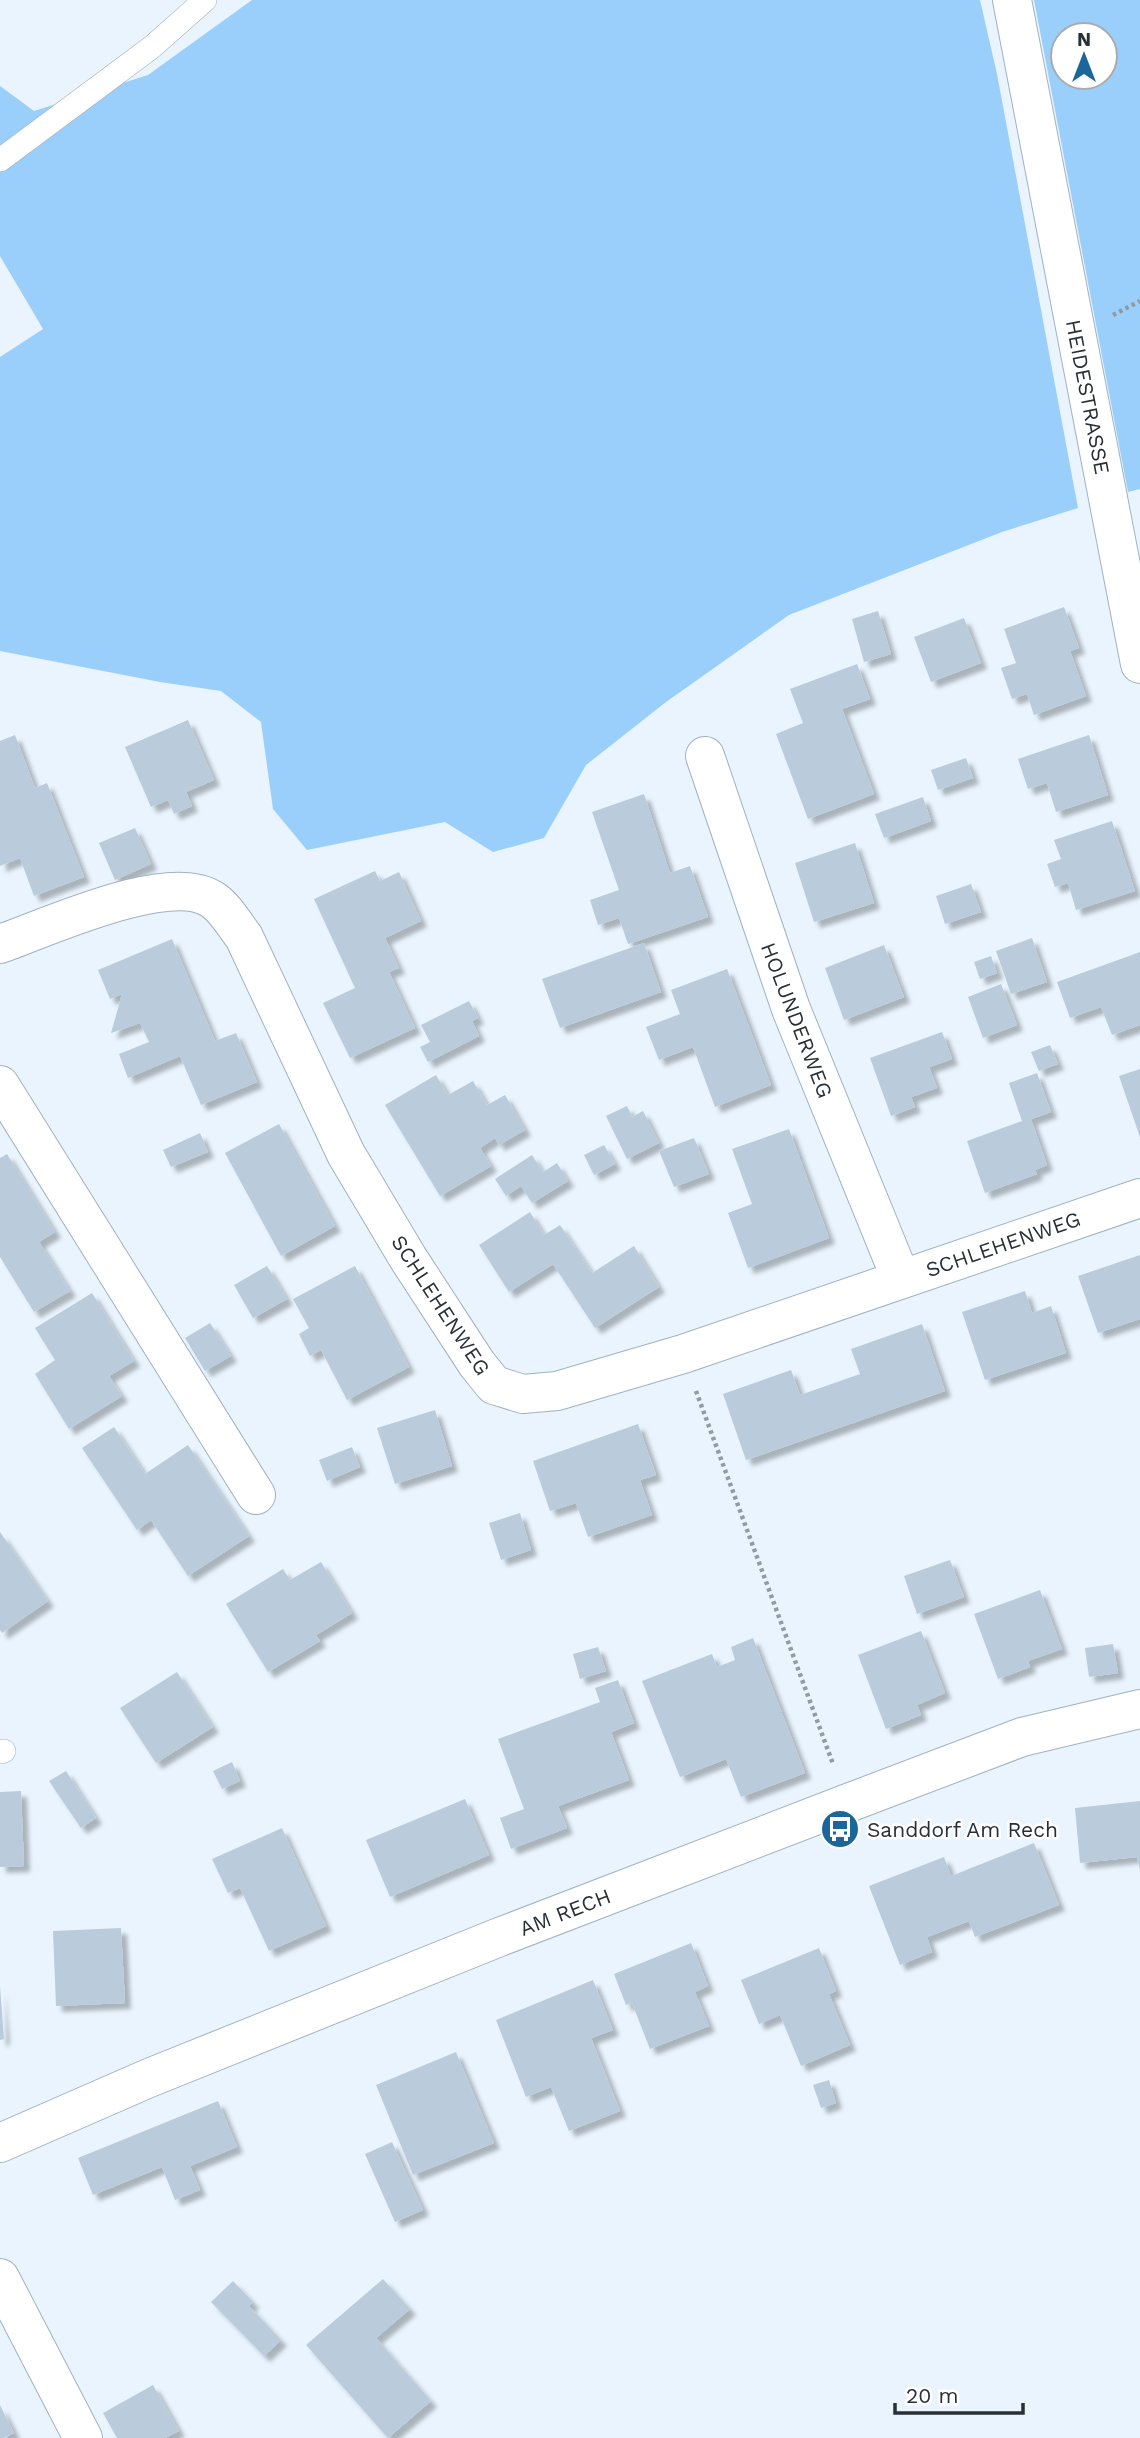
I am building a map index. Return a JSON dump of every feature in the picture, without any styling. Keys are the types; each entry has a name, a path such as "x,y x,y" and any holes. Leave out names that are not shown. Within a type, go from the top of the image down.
{"street":[{"name":"HEIDESTRASSE","path":"1012,0 1140,664"},
{"name":"HOLUNDERWEG","path":"705,756 791,1009 901,1279"},
{"name":"SCHLEHENWEG","path":"0,944 139,895 173,890 211,898 226,911 244,937 346,1154 429,1290 477,1364 494,1385 523,1394 557,1391 683,1354 1140,1198"},
{"path":"0,1085 256,1495"},
{"name":"AM RECH","path":"0,2143 149,2078 472,1948 848,1803 1022,1737 1140,1709"},
{"path":"0,2278 83,2438"}],"lane":[{"path":"0,160 152,47 205,0"}],"path":[{"path":"683,1354 848,1803"}],"shaded area":[{"path":"252,0 980,0 997,74 1078,508 1002,532 789,615 666,702 586,765 544,838 493,852 445,822 307,850 273,809 261,722 221,691 0,651 0,357 43,329 0,256 0,86 34,111 148,75"},
{"path":"1034,0 1140,0 1140,489 1128,492 1051,91 1119,91 1119,21 1049,21 1049,79"}],"building":[{"path":"1064,607 1079,648 1070,651 1086,696 1034,715 1027,694 1012,699 1001,668 1016,663 1004,629"},
{"path":"878,611 891,654 864,662 852,619"},
{"path":"964,618 981,663 931,682 914,637"},
{"path":"857,664 870,699 842,709 874,794 808,819 776,734 803,723 790,689"},
{"path":"188,720 214,780 186,792 192,806 174,814 168,800 151,807 125,747"},
{"path":"15,735 35,788 47,783 84,877 34,896 20,858 0,866 0,741"},
{"path":"1089,735 1108,795 1056,812 1047,783 1028,789 1018,759"},
{"path":"966,758 973,778 938,790 931,770"},
{"path":"644,794 670,873 690,866 708,917 628,944 619,918 598,925 590,900 619,890 592,812"},
{"path":"923,797 931,821 884,838 875,814"},
{"path":"1112,821 1135,891 1076,910 1068,883 1055,887 1047,864 1061,859 1054,840"},
{"path":"135,828 151,864 115,880 99,843"},
{"path":"855,843 874,903 814,922 795,863"},
{"path":"375,871 380,881 399,872 421,921 385,938 399,968 389,972 415,1028 350,1058 323,1003 355,988 314,899"},
{"path":"971,884 981,912 945,924 936,896"},
{"path":"1032,938 1047,982 1011,994 996,951"},
{"path":"172,939 215,1041 236,1033 257,1082 201,1105 180,1056 128,1078 119,1054 149,1042 140,1023 111,1033 122,994 110,999 98,970"},
{"path":"644,943 661,992 560,1028 542,979"},
{"path":"884,945 904,997 844,1020 825,968"},
{"path":"1140,952 1140,1025 1112,1035 1101,1007 1070,1018 1057,982"},
{"path":"991,956 997,973 980,979 974,962"},
{"path":"727,969 771,1085 715,1107 693,1047 659,1060 646,1027 680,1014 671,990"},
{"path":"1001,984 1017,1025 983,1038 968,997"},
{"path":"469,1001 478,1018 472,1021 479,1036 428,1062 420,1047 430,1042 421,1025"},
{"path":"942,1032 952,1059 929,1067 937,1088 911,1097 915,1107 891,1116 870,1058"},
{"path":"1050,1045 1058,1064 1039,1071 1031,1052"},
{"path":"1140,1069 1140,1137 1119,1076"},
{"path":"1037,1073 1051,1112 1031,1119 1047,1165 1035,1170 1037,1174 985,1193 967,1141 1022,1121 1009,1083"},
{"path":"436,1075 448,1095 473,1081 487,1105 505,1095 525,1130 499,1145 495,1138 480,1148 491,1166 440,1196 385,1105"},
{"path":"627,1106 632,1117 643,1111 659,1143 627,1159 606,1116"},
{"path":"279,1124 335,1226 281,1256 225,1153"},
{"path":"789,1129 829,1238 748,1268 728,1213 752,1204 732,1149"},
{"path":"200,1133 208,1152 171,1167 163,1150"},
{"path":"694,1138 709,1174 674,1187 659,1151"},
{"path":"604,1145 615,1164 594,1175 584,1155"},
{"path":"7,1154 55,1232 39,1242 70,1291 34,1312 0,1257 0,1158"},
{"path":"532,1155 543,1172 557,1163 568,1181 532,1203 521,1186 506,1196 495,1179"},
{"path":"530,1212 544,1235 560,1225 592,1273 634,1246 659,1287 595,1328 553,1264 509,1292 479,1245"},
{"path":"1140,1255 1140,1319 1098,1333 1078,1276"},
{"path":"267,1266 287,1299 253,1318 234,1285"},
{"path":"355,1266 409,1367 347,1400 321,1350 310,1356 299,1334 309,1328 293,1299"},
{"path":"1025,1291 1032,1313 1051,1306 1066,1353 985,1380 962,1312"},
{"path":"92,1293 134,1361 109,1376 122,1396 69,1429 35,1374 55,1360 35,1328"},
{"path":"210,1323 231,1356 205,1371 185,1338"},
{"path":"922,1324 945,1391 746,1460 723,1394 791,1370 800,1395 860,1374 851,1349"},
{"path":"435,1410 452,1466 395,1484 377,1428"},
{"path":"638,1424 656,1475 640,1480 652,1515 588,1537 576,1503 550,1511 533,1461"},
{"path":"114,1427 145,1474 188,1445 249,1536 188,1576 151,1520 137,1530 82,1448"},
{"path":"352,1447 360,1467 327,1481 319,1460"},
{"path":"520,1513 531,1550 501,1560 489,1523"},
{"path":"0,1532 48,1601 2,1633 0,1630"},
{"path":"950,1560 964,1597 917,1614 904,1576"},
{"path":"321,1562 352,1613 316,1635 320,1641 268,1672 226,1604 283,1569 290,1580"},
{"path":"1040,1590 1062,1649 1028,1661 1030,1667 998,1679 974,1614"},
{"path":"921,1631 945,1693 917,1705 921,1715 886,1729 858,1655"},
{"path":"753,1638 805,1773 741,1797 726,1759 680,1777 642,1681 712,1654 717,1667 735,1660 731,1647"},
{"path":"1113,1644 1118,1673 1089,1677 1085,1648"},
{"path":"598,1647 606,1671 580,1679 573,1654"},
{"path":"177,1672 213,1727 156,1763 120,1708"},
{"path":"618,1680 634,1723 611,1732 629,1780 558,1806 567,1828 511,1849 500,1818 524,1809 498,1739 600,1702 595,1688"},
{"path":"232,1762 240,1781 222,1789 213,1771"},
{"path":"66,1771 96,1818 81,1828 49,1781"},
{"path":"21,1791 24,1866 0,1867 0,1792"},
{"path":"465,1799 489,1855 390,1897 366,1840"},
{"path":"1140,1801 1140,1870 1137,1857 1080,1863 1075,1808"},
{"path":"282,1828 326,1926 269,1951 240,1888 228,1893 212,1859"},
{"path":"1034,1843 1059,1905 975,1937 969,1921 927,1937 932,1952 900,1965 869,1886 944,1857 951,1876"},
{"path":"121,1928 125,2003 56,2006 53,1931"},
{"path":"691,1943 708,1986 695,1992 709,2026 650,2049 632,2003 626,2005 614,1974"},
{"path":"819,1948 836,1991 829,1994 850,2045 801,2066 780,2015 759,2024 741,1980"},
{"path":"593,1980 613,2030 591,2038 620,2111 569,2131 551,2087 526,2097 496,2020"},
{"path":"0,1986 4,2039 0,2040"},
{"path":"456,2052 494,2143 413,2175 376,2085"},
{"path":"829,2080 836,2103 821,2108 813,2085"},
{"path":"218,2101 237,2147 190,2166 200,2190 175,2200 162,2167 93,2195 78,2158"},
{"path":"392,2142 423,2210 395,2222 365,2154"},
{"path":"383,2279 410,2309 376,2338 431,2401 388,2438 306,2345"},
{"path":"233,2281 253,2302 249,2306 281,2340 264,2356 211,2302"},
{"path":"153,2385 179,2431 165,2438 117,2438 103,2413"},
{"path":"0,2405 14,2433 4,2438 0,2438"}],"place":[{"name":"Sanddorf Am Rech","path":"840,1829"}]}
